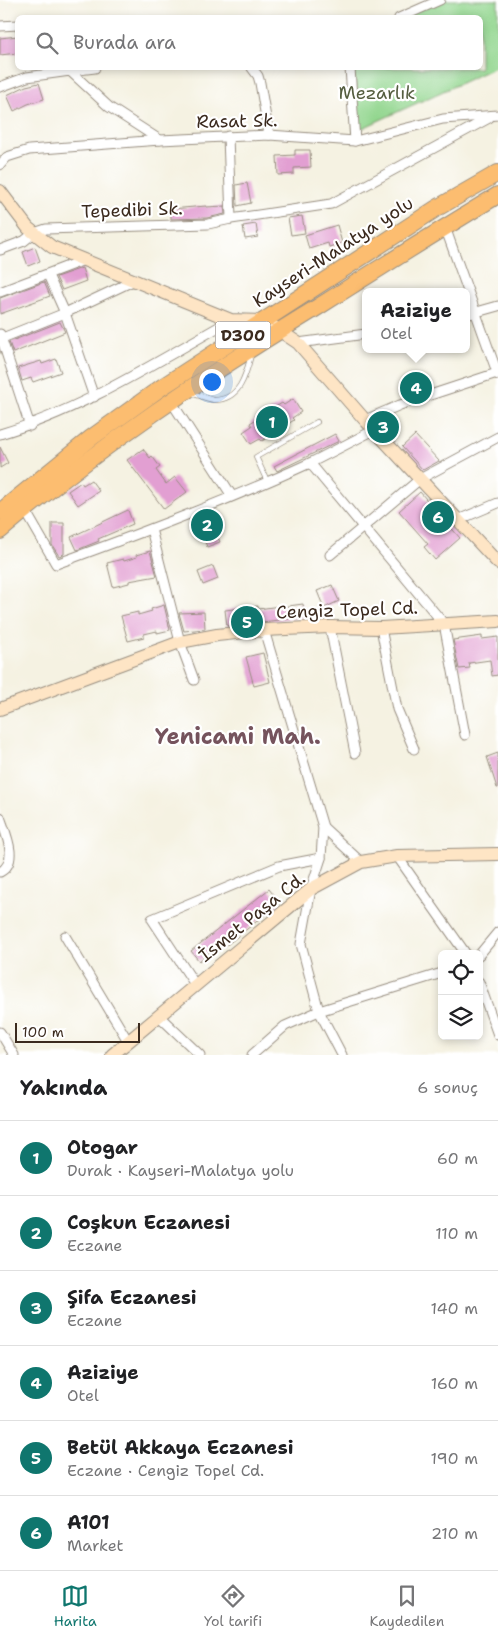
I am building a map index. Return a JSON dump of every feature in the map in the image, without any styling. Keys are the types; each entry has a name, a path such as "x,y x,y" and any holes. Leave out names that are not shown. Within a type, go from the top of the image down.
{"highway":[{"name":"Kayseri-Malatya yolu","path":"0,512 99,433 162,388 437,208 498,174"},
{"name":"Kayseri-Malatya yolu","path":"0,531 97,453 171,400 498,195"}],"street":[{"path":"406,15 440,0"},
{"path":"0,26 15,25"},
{"path":"0,87 27,72 78,70"},
{"path":"254,70 260,83 269,135"},
{"path":"350,70 355,141"},
{"path":"70,71 109,107 160,140"},
{"name":"Rasat Sk.","path":"0,165 7,157 29,150 228,136 269,135 355,141 443,119 495,115"},
{"name":"Tepedibi Sk.","path":"0,250 24,241 46,229 208,224 331,204 495,115"},
{"path":"228,136 231,219"},
{"path":"0,191 28,228 52,247 230,320 265,321 298,343 374,430 498,563"},
{"path":"445,227 467,288"},
{"path":"0,292 84,260"},
{"path":"48,275 65,313 94,397"},
{"path":"30,426 0,337 65,313 133,281"},
{"path":"365,420 400,405 498,374 470,296"},
{"path":"470,314 498,306"},
{"path":"0,434 30,426 94,397 230,320"},
{"path":"298,343 362,335"},
{"path":"171,400 232,496"},
{"path":"25,510 56,564 151,529 232,496 310,463 374,430"},
{"path":"330,555 420,479 498,437"},
{"path":"310,463 444,624 465,735"},
{"path":"458,520 498,503"},
{"path":"151,529 180,642 194,680"},
{"name":"Cengiz Topel Cd.","path":"0,709 180,642 217,635 264,630 330,627 381,628 498,621"},
{"path":"330,627 355,752"},
{"path":"381,628 397,709 414,749"},
{"path":"264,630 323,827 320,858 311,889 301,944 319,1011 342,1055"},
{"path":"0,817 7,836 10,856 6,868 0,872"},
{"path":"323,827 361,862"},
{"name":"İsmet Paşa Cd.","path":"112,1055 311,889 361,862 397,856 498,855"},
{"path":"397,856 463,950"},
{"path":"196,986 152,919 278,866 320,858"},
{"path":"483,950 498,932"},
{"path":"65,936 128,1041"},
{"path":"252,1055 285,1026 319,1011 438,974"},
{"path":"483,993 498,1035"},
{"path":"159,1016 200,1055"},
{"path":"0,1032 14,1055"}],"lane":[{"path":"185,391 214,400 225,398 237,391 244,379 252,348"},
{"path":"267,481 256,457 317,422"}],"green space":[{"name":"Mezarlık","path":"440,0 498,0 498,66 354,132 349,70 483,70 483,15 404,15"}],"building":[{"path":"15,36 15,53 0,55 0,38"},
{"path":"39,83 44,99 14,111 7,95 26,86"},
{"path":"295,150 310,150 311,167 294,168 294,174 278,175 277,156 295,155"},
{"path":"247,183 251,203 237,206 236,185"},
{"path":"224,206 225,214 207,218 171,219 171,209"},
{"path":"302,216 305,233 291,235 288,218"},
{"path":"256,224 258,237 245,239 243,226"},
{"path":"337,225 342,243 329,247 328,243 309,249 305,235"},
{"path":"35,247 40,261 28,266 23,252"},
{"path":"82,268 86,281 62,290 56,277"},
{"path":"44,282 50,296 0,314 0,298"},
{"path":"60,322 65,332 13,353 9,342"},
{"path":"56,359 61,372 33,382 31,378 22,381 18,368 41,361 42,364"},
{"path":"293,399 301,412 292,418 294,420 262,441 260,439 251,444 243,432 252,426 250,423 282,403 284,405"},
{"path":"335,434 339,441 277,471 274,466"},
{"path":"415,435 439,461 423,470 402,447"},
{"path":"0,447 8,463 0,468"},
{"path":"143,449 150,458 152,456 160,467 156,470 166,484 175,477 187,492 164,509 127,460"},
{"path":"91,480 99,491 78,505 68,491 81,482 83,485"},
{"path":"420,492 460,538 435,560 424,547 428,544 399,511"},
{"path":"128,510 133,524 77,550 71,537"},
{"path":"52,523 64,523 64,554 59,556 52,545"},
{"path":"212,523 220,542 207,547 200,528"},
{"path":"150,551 157,576 129,581 129,583 113,587 107,563 123,559 124,561"},
{"path":"213,566 218,579 203,585 198,572"},
{"path":"332,585 339,601 324,608 317,591"},
{"path":"303,604 305,617 227,626 225,610 258,606 258,609"},
{"path":"164,605 170,630 144,634 144,637 128,641 121,616 138,612 138,615"},
{"path":"204,612 205,629 184,631 179,613"},
{"path":"482,636 482,639 498,637 498,675 492,676 490,660 469,663 470,668 459,669 453,640"},
{"path":"263,653 270,682 254,686 246,657"},
{"path":"498,753 498,788 497,788 487,757"},
{"path":"269,889 280,903 223,948 220,944 199,961 191,951"}],"place":[{"name":"Aziziye","path":"416,388"},
{"name":"Otogar","path":"272,422"},
{"name":"Şifa Eczanesi","path":"383,427"},
{"name":"A101","path":"438,517"},
{"name":"Coşkun Eczanesi","path":"207,525"},
{"name":"Betül Akkaya Eczanesi","path":"247,622"}],"district":[{"name":"Yenicami Mah.","path":"238,736"}]}
